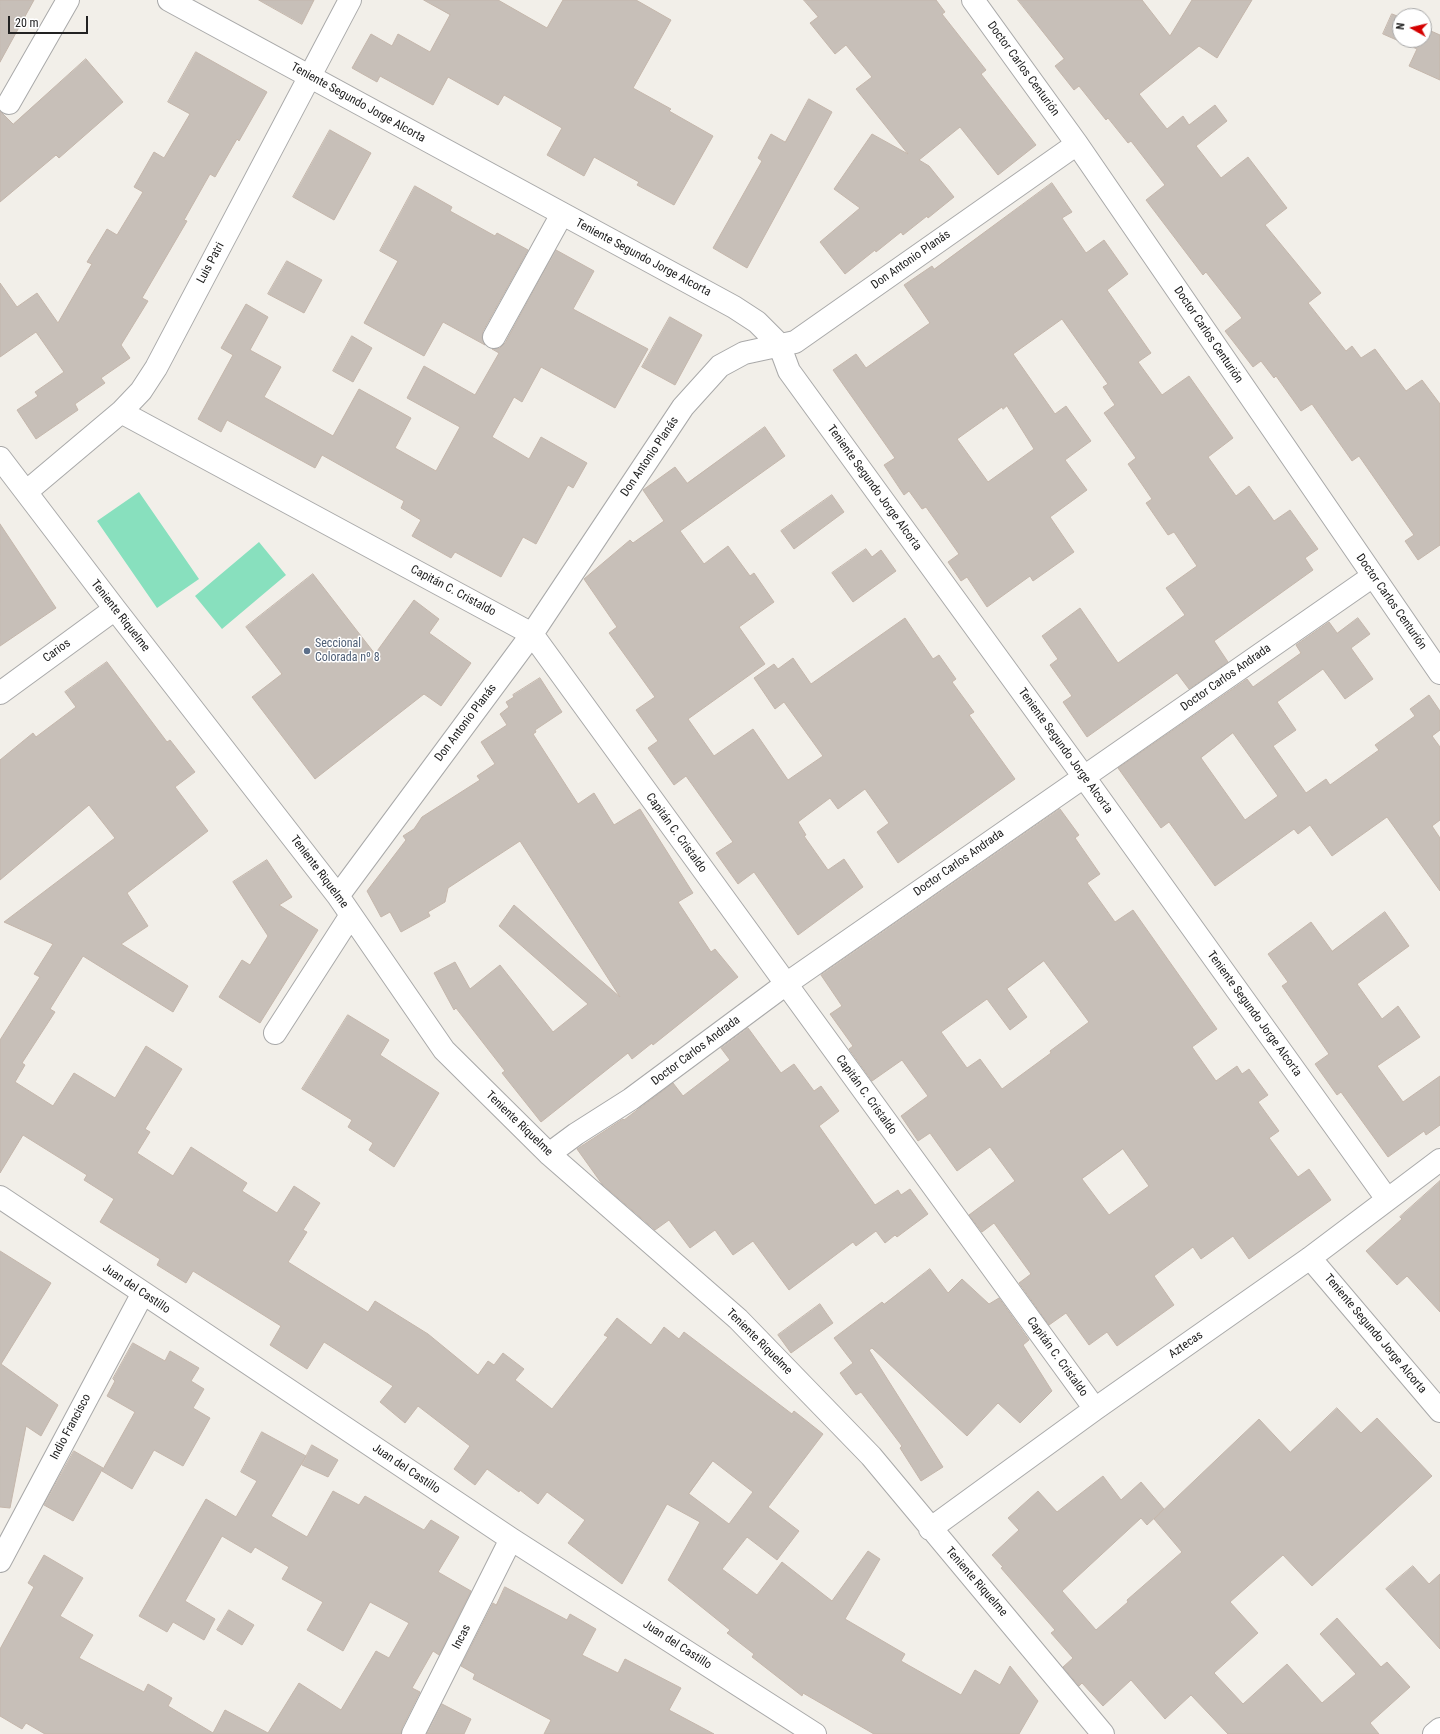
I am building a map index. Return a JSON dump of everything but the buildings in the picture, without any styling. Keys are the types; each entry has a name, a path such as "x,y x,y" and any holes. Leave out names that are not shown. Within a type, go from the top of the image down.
{"street":[{"path":"9,102 68,0"},
{"name":"Teniente Segundo Jorge Alcorta","path":"169,0 734,307 757,322 779,344 789,371 1084,777 1386,1198"},
{"name":"Luis Patri","path":"26,492 121,412 141,391 156,368 350,0"},
{"name":"Doctor Carlos Centurión","path":"972,0 1077,144 1440,673"},
{"name":"Don Antonio Planás","path":"338,896 532,634 683,407 720,366 744,353 779,344 795,342 1077,144"},
{"path":"494,337 562,214"},
{"name":"Capitán C. Cristaldo","path":"121,412 532,634 1095,1410"},
{"name":"Teniente Riquelme","path":"0,458 114,609 338,896 444,1050 549,1154 738,1319 871,1456 930,1529 999,1608 1103,1734"},
{"name":"Doctor Carlos Andrada","path":"549,1154 576,1134 631,1099 786,984 1373,576"},
{"name":"Carios","path":"0,693 114,609"},
{"path":"275,1033 351,915"},
{"name":"Aztecas","path":"930,1529 1310,1258 1386,1198 1440,1160"},
{"name":"Juan del Castillo","path":"0,1197 512,1539 816,1734"},
{"name":"Teniente Segundo Jorge Alcorta","path":"1310,1258 1440,1411"},
{"name":"Indio Francisco","path":"0,1561 143,1293"},
{"name":"Incas","path":"414,1734 512,1539"},
{"path":"1434,1734 1440,1729"}],"green space":[{"path":"139,492 199,579 157,608 97,521"},
{"path":"259,542 286,575 222,629 195,596"}],"place":[{"name":"Seccional Colorada nº 8","path":"307,651"}]}
